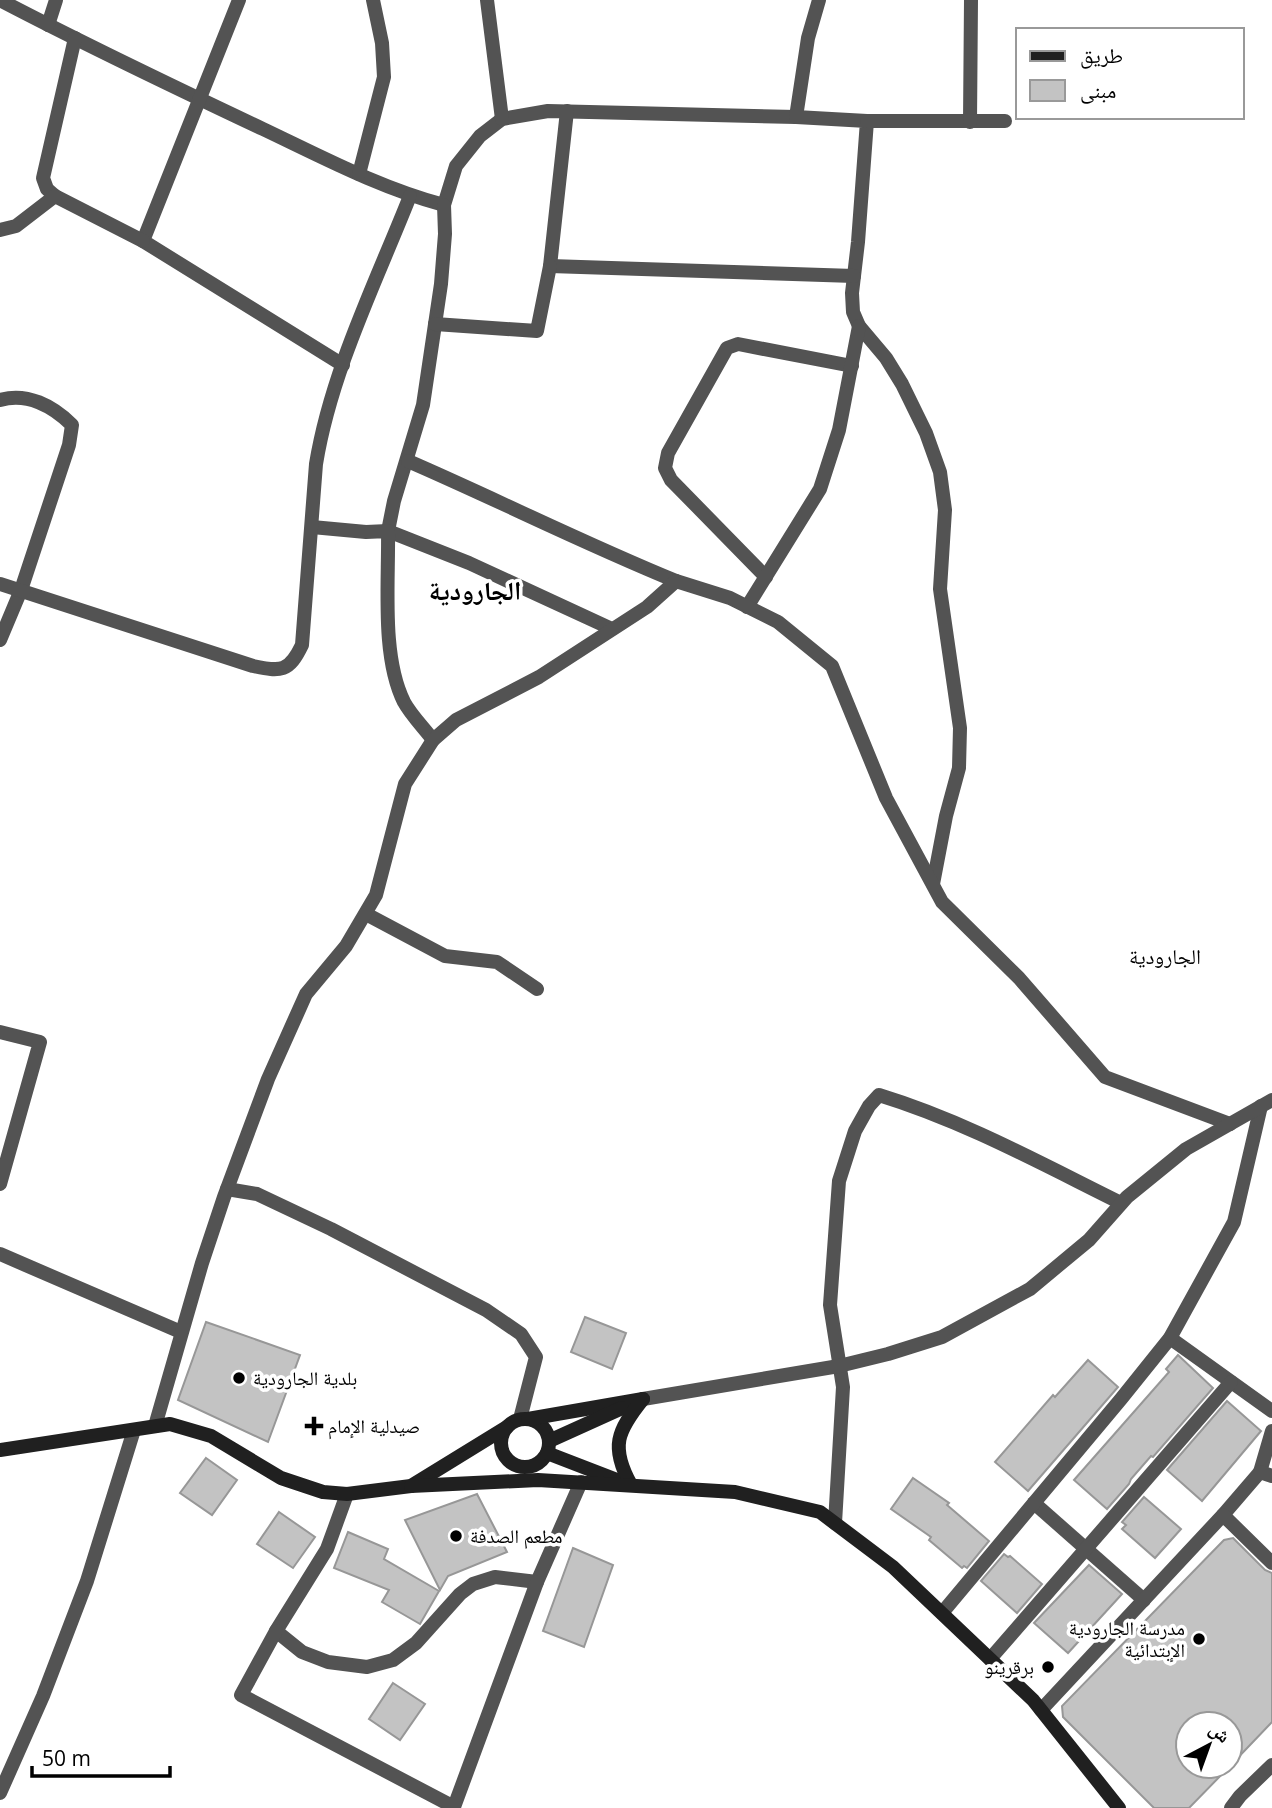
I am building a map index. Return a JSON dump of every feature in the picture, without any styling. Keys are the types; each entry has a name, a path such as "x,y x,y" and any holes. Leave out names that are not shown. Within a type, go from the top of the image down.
{"main road":[{"path":"411,1486 524,1419 643,1399"},
{"path":"507,1427 500,1441 501,1449 509,1462 517,1466 533,1467 540,1463 548,1447 643,1399"},
{"path":"631,1485 620,1459 617,1440 625,1420 643,1399"},
{"path":"524,1419 542,1426 548,1447 631,1485"},
{"path":"0,1450 170,1423 211,1436 281,1478 323,1492 347,1494 411,1486 538,1480 735,1492 820,1512 893,1567 990,1659 1041,1710 1119,1808"},
{"path":"485,1482 509,1462"}],"street":[{"path":"0,0 199,99 359,174 410,196 444,205"},
{"path":"48,25 56,0"},
{"path":"143,241 239,0"},
{"path":"359,174 384,77 382,43 373,0"},
{"path":"487,0 502,119"},
{"path":"796,117 808,38 819,0"},
{"path":"970,122 971,0"},
{"path":"75,38 43,178 47,189 55,196 143,241 343,365"},
{"path":"433,740 405,704 390,657 388,531 394,501 424,405 443,259 444,205 456,166 480,136 502,119 548,111 867,121 1005,121"},
{"path":"435,324 537,331 550,265 567,111"},
{"path":"867,121 853,312 859,326 886,358 902,384 926,433 940,472 945,510 940,589 960,728 959,768 946,816 933,884"},
{"path":"0,230 16,226 55,196"},
{"path":"0,583 253,666 276,671 293,663 302,645 316,464 321,434 343,365 410,196"},
{"path":"550,265 854,276"},
{"path":"747,607 820,488 839,430 859,326"},
{"path":"766,577 671,480 665,468 668,453 727,348 738,344 852,366"},
{"path":"0,400 23,398 37,402 59,412 72,425 69,445 21,590 0,640"},
{"path":"408,461 500,500 616,556 676,581 730,598 779,622 832,666 886,798 942,902 1019,978 1105,1077 1230,1124"},
{"path":"312,527 388,531 469,563 612,629"},
{"path":"155,1426 181,1332 227,1189 268,1079 306,994 345,946 376,895 405,784 433,740 456,720 539,677 647,607 676,581"},
{"path":"366,914 445,956 496,962 537,989"},
{"path":"0,1032 40,1042 0,1184"},
{"path":"835,1523 843,1387 830,1305 839,1181 855,1130 869,1106 879,1096 909,1104 988,1137 1121,1203"},
{"path":"643,1399 839,1366 942,1337 1030,1289 1089,1240 1121,1203 1186,1149 1267,1103"},
{"path":"1267,1103 1272,1117"},
{"path":"942,1613 1170,1338 1234,1222 1267,1103"},
{"path":"227,1189 257,1194 331,1229 486,1310 521,1334 536,1357 524,1419"},
{"path":"0,1254 181,1332"},
{"path":"1170,1338 1272,1410"},
{"path":"990,1659 1231,1382"},
{"path":"0,1793 43,1696 87,1581 134,1430"},
{"path":"1041,1710 1223,1515 1266,1474 1272,1431"},
{"path":"347,1494 327,1549 276,1631 241,1695 454,1808 537,1582 581,1482"},
{"path":"1034,1503 1143,1600"},
{"path":"1223,1515 1272,1563"},
{"path":"276,1631 302,1652 328,1662 367,1667 393,1660 416,1643 460,1594 473,1584 495,1577 537,1582"},
{"path":"1231,1808 1272,1765"}],"building":[{"path":"585,1317 626,1333 612,1369 571,1352"},
{"name":"بلدية الجارودية","path":"206,1322 300,1355 268,1442 178,1400"},
{"path":"1178,1355 1213,1388 1107,1509 1074,1480 1169,1372 1166,1369"},
{"path":"1088,1360 1118,1387 1028,1491 995,1462 1053,1395 1055,1397"},
{"path":"1227,1401 1261,1431 1202,1501 1167,1470"},
{"path":"206,1458 237,1480 212,1515 180,1493"},
{"path":"913,1478 949,1503 947,1505 989,1541 967,1568 962,1568 929,1540 931,1537 891,1509"},
{"name":"مطعم الصدفة","path":"477,1494 507,1552 448,1576 440,1590 405,1520"},
{"path":"1144,1497 1181,1529 1155,1558 1122,1529 1126,1525 1122,1522"},
{"path":"279,1512 315,1537 293,1568 257,1544"},
{"path":"348,1532 388,1549 384,1559 439,1591 420,1624 382,1602 389,1590 334,1568"},
{"name":"مدرسة الجارودية الإبتدائية","path":"1233,1538 1265,1570 1272,1573 1272,1722 1244,1751 1244,1710 1174,1710 1174,1780 1216,1780 1189,1808 1154,1808 1063,1717 1062,1706 1224,1540"},
{"path":"573,1548 613,1565 584,1647 543,1631"},
{"path":"1004,1554 1010,1556 1042,1584 1017,1613 981,1581"},
{"path":"1089,1565 1122,1594 1068,1653 1034,1623"},
{"path":"393,1683 425,1704 400,1740 369,1719"}],"place":[{"name":"بلدية الجارودية","path":"239,1378"},
{"name":"صيدلية الإمام","path":"314,1426"},
{"name":"مطعم الصدفة","path":"456,1536"},
{"name":"مدرسة الجارودية الإبتدائية","path":"1199,1639"},
{"name":"برقرينو","path":"1048,1667"}],"district":[{"name":"الجارودية","path":"475,591"},
{"name":"الجارودية","path":"1165,957"}]}
